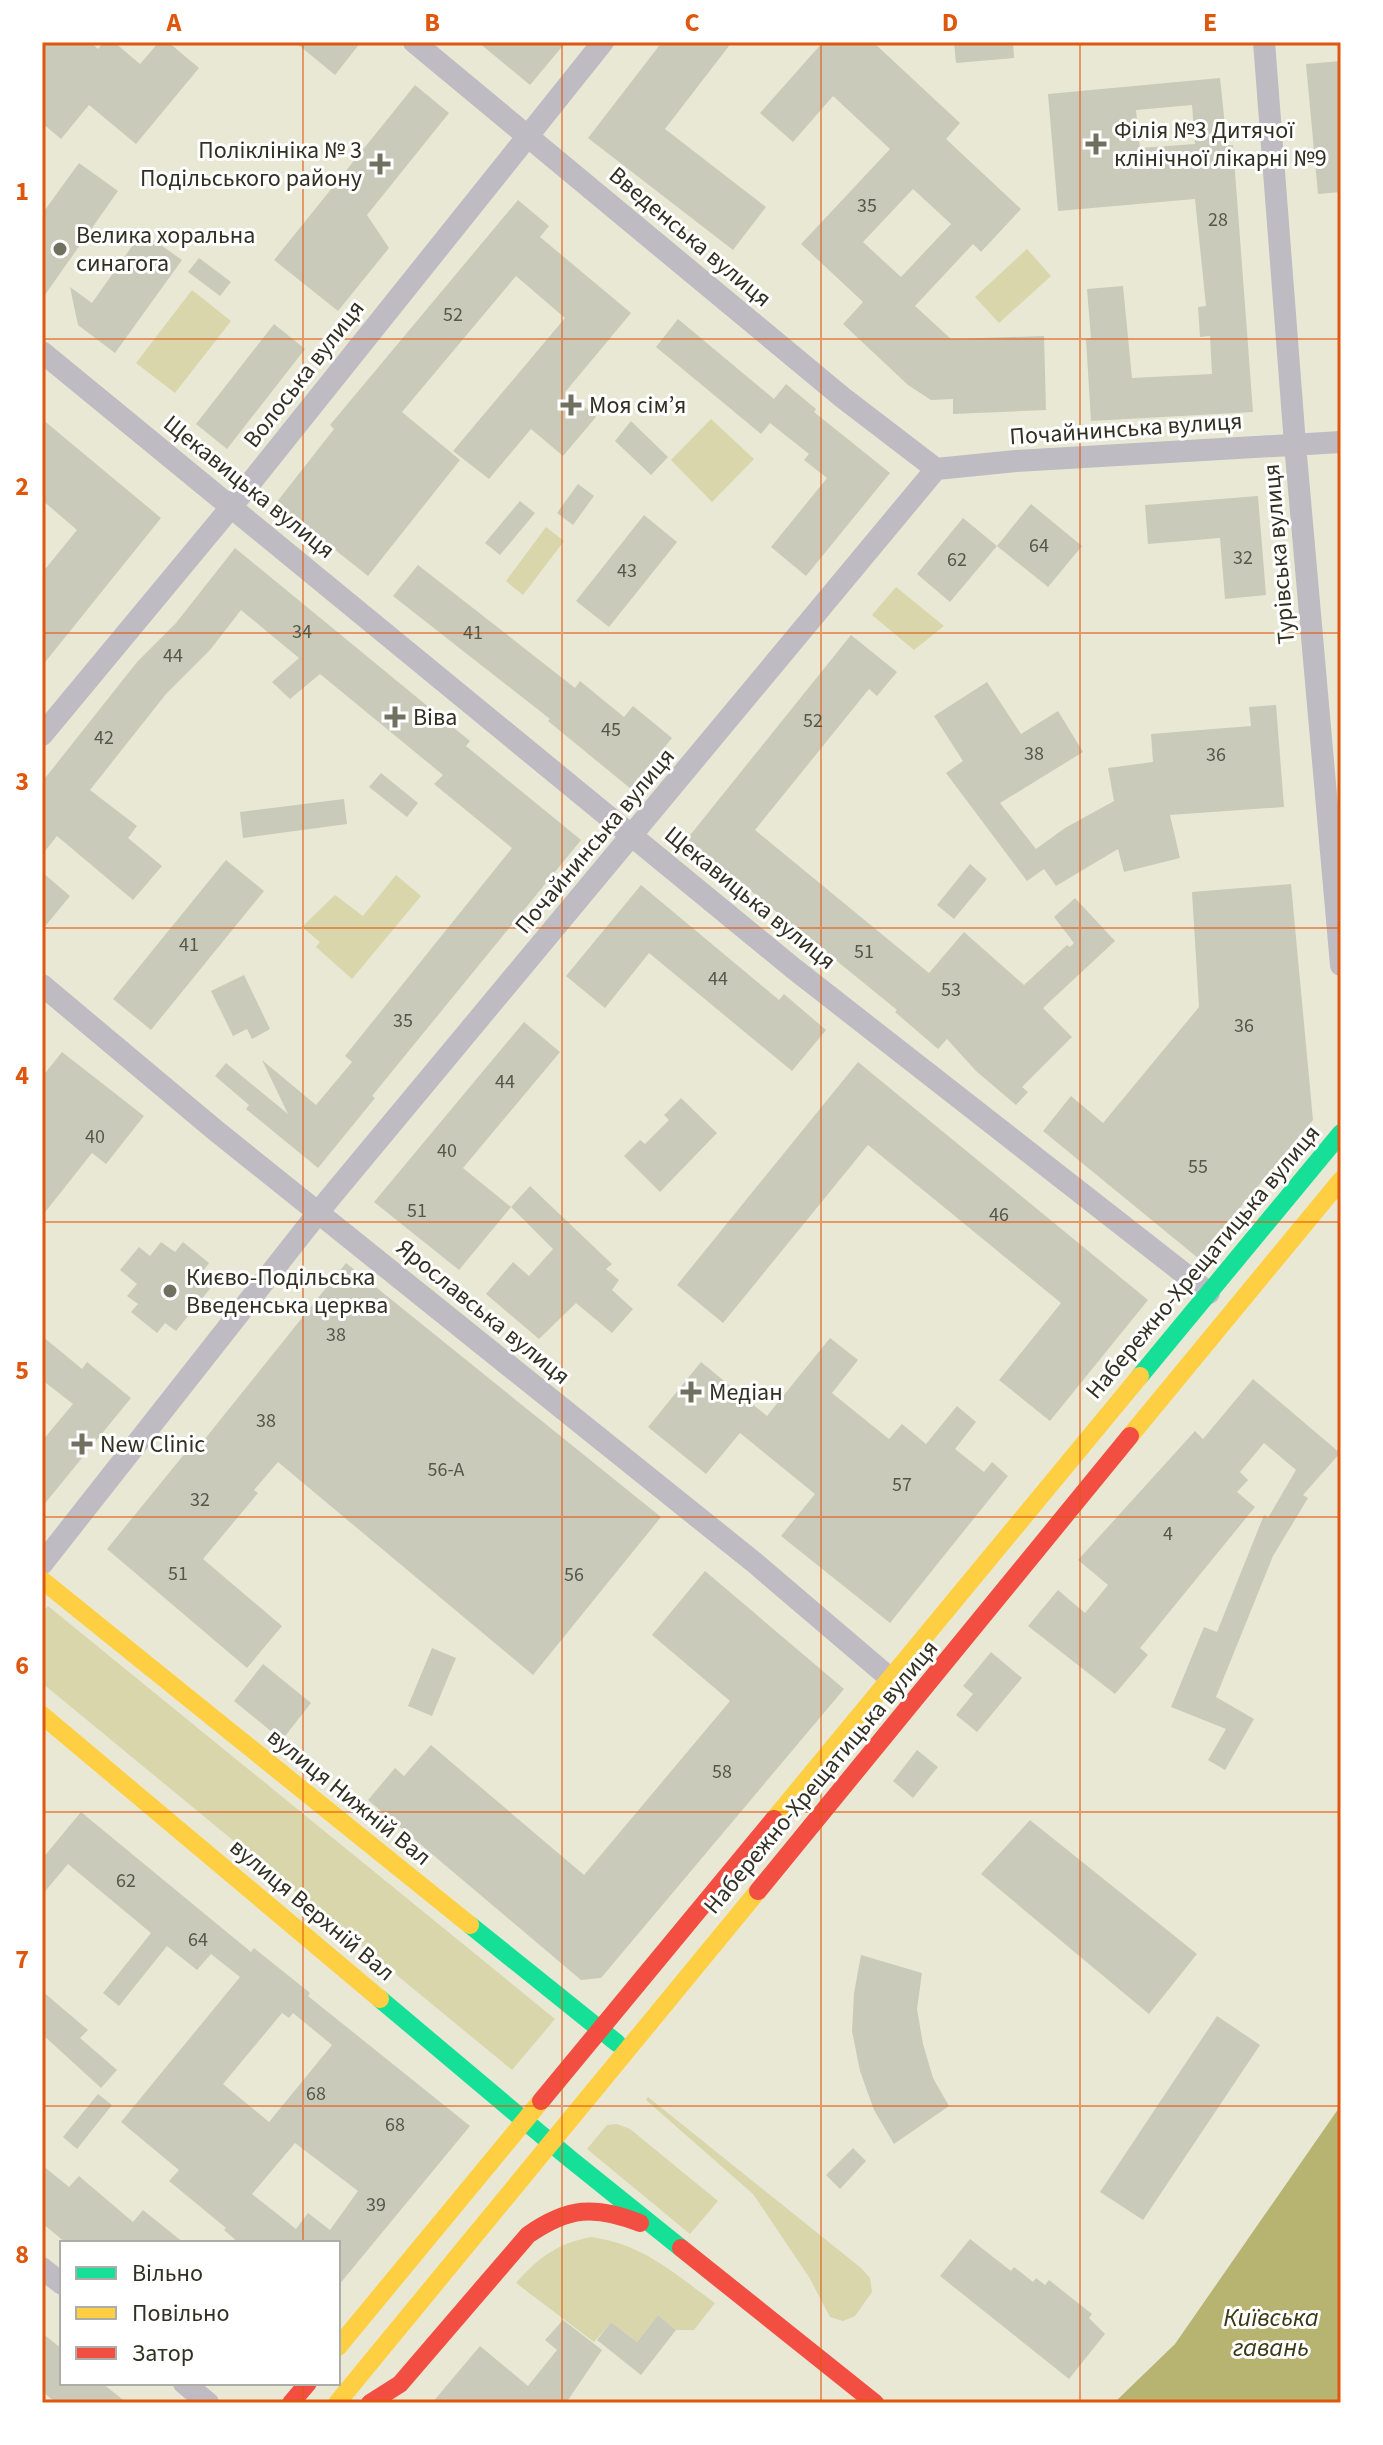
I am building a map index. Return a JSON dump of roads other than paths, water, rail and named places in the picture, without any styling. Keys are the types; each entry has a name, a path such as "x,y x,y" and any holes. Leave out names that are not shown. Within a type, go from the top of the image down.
{"main road":[{"name":"Набережно-Хрещатицька вулиця","path":"340,2345 1341,1133"},
{"name":"Набережно-Хрещатицька вулиця","path":"337,2403 1341,1180"},
{"name":"вулиця Нижній Вал","path":"42,1580 626,2051"},
{"name":"вулиця Верхній Вал","path":"42,1715 550,2143 664,2233"},
{"path":"370,2403 400,2384 528,2235 543,2223 564,2213 600,2210 619,2213 664,2233 875,2403"},
{"path":"291,2403 306,2385"}],"street":[{"name":"Введенська вулиця","path":"414,42 842,397 936,469"},
{"name":"Волоська вулиця","path":"42,735 232,506 603,42"},
{"name":"Турівська вулиця","path":"1264,42 1295,444 1341,965"},
{"name":"Щекавицька вулиця","path":"42,352 793,968 1209,1293"},
{"name":"Почайнинська вулиця","path":"42,1564 319,1213 936,469 1341,442"},
{"name":"Ярославська вулиця","path":"42,985 319,1213 755,1563 891,1679"},
{"path":"42,2268 60,2282"},
{"path":"186,2385 208,2403"}],"water":[{"name":"Київська гавань","path":"1341,2105 1341,2403 1114,2403 1175,2344"}],"place":[{"name":"Філія №3 Дитячої клінічної лікарні №9","path":"1096,144"},
{"name":"Поліклініка № 3 Подільського району","path":"380,164"},
{"name":"Велика хоральна синагога","path":"60,249"},
{"name":"Моя сім’я","path":"571,405"},
{"name":"Віва","path":"395,717"},
{"name":"Києво-Подільська Введенська церква","path":"170,1291"},
{"name":"Медіан","path":"691,1392"},
{"name":"New Clinic","path":"82,1444"}]}
